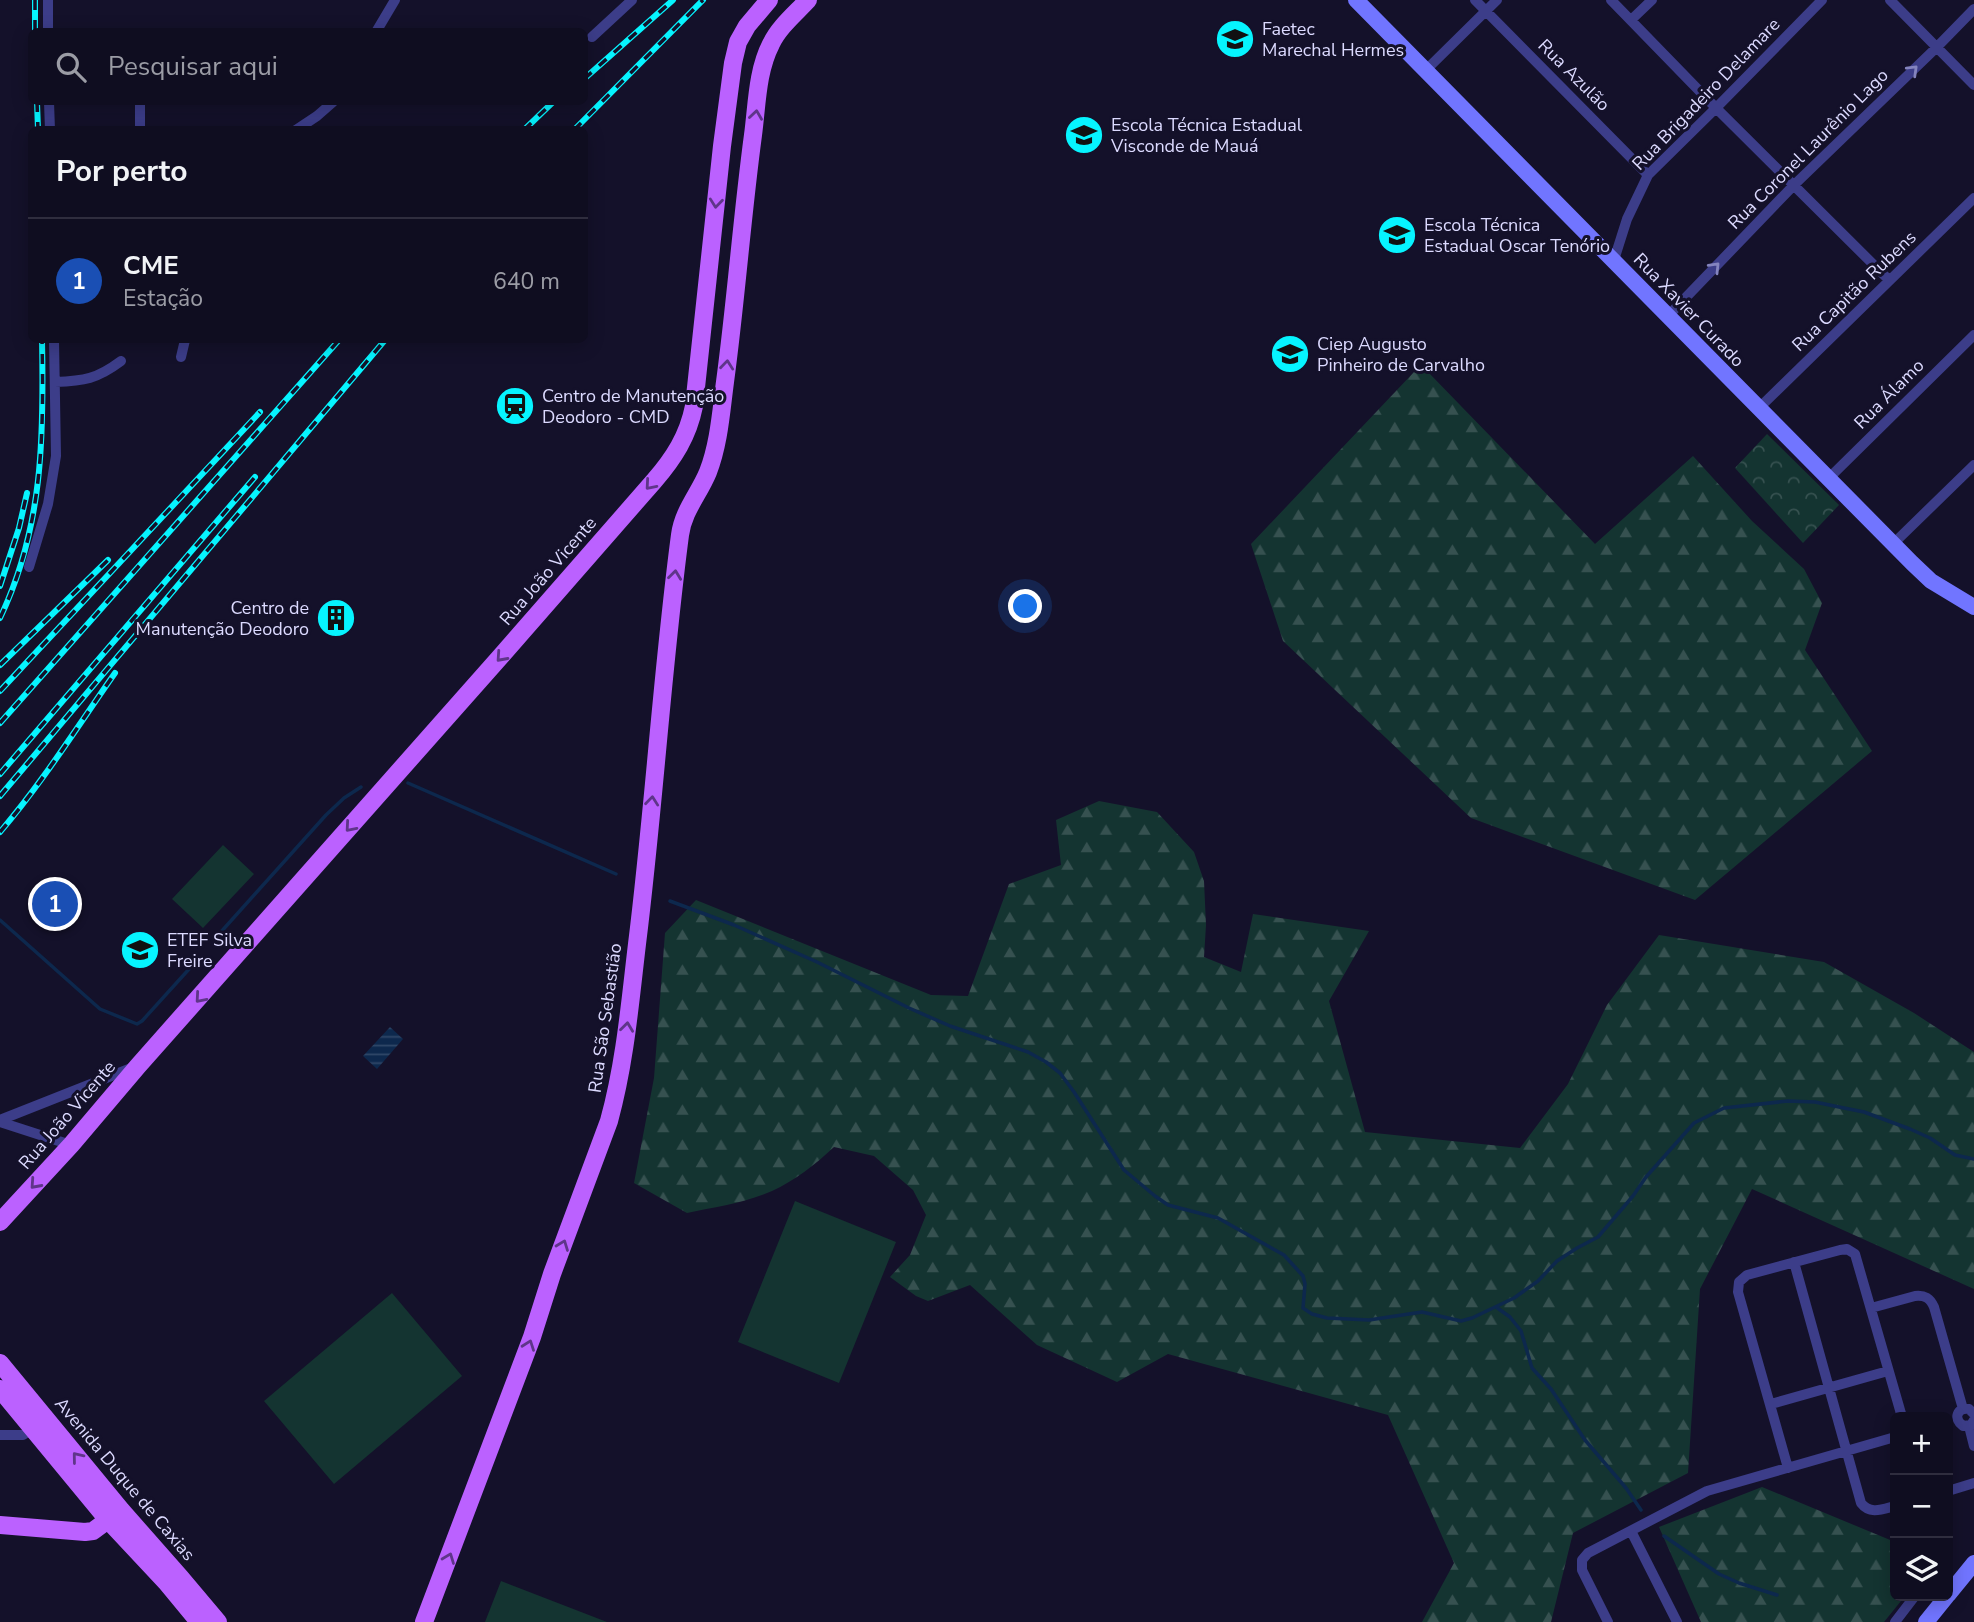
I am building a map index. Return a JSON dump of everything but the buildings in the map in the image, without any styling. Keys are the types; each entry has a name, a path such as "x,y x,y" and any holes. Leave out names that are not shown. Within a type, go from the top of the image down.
{"main road":[{"name":"Rua João Vicente","path":"0,1222 71,1145 501,656 678,450 688,429 694,406 733,63 738,42 747,26 769,0"},
{"path":"722,146 751,149 765,58 778,32 808,0"},
{"name":"Rua Xavier Curado","path":"1356,0 1893,544 1931,581 1974,607"},
{"name":"Rua São Sebastião","path":"425,1622 532,1337 615,1100 642,904 669,621 681,530 685,514 705,480 714,450 722,406 751,149"},
{"name":"Avenida Duque de Caxias","path":"0,1363 40,1424 143,1555 200,1622"},
{"name":"Avenida Duque de Caxias","path":"0,1390 40,1424"},
{"path":"0,1525 85,1532 93,1531 114,1515"},
{"name":"Avenida Duque de Caxias","path":"114,1515 180,1577 218,1622"},
{"path":"1953,1588 1974,1563"},
{"path":"1926,1622 1942,1601"}],"street":[{"path":"48,0 48,28"},
{"path":"378,28 396,0"},
{"path":"592,37 632,0"},
{"name":"Rua Azulão","path":"1475,0 1648,175"},
{"path":"1426,70 1497,0"},
{"path":"1611,0 1889,280"},
{"path":"1631,20 1653,0"},
{"name":"Rua Brigadeiro Delamare","path":"1614,260 1632,208 1648,175 1822,0"},
{"path":"1890,0 1974,85"},
{"name":"Rua Coronel Laurênio Lago","path":"1668,316 1794,185 1974,9"},
{"path":"49,105 50,126"},
{"path":"140,105 140,126"},
{"path":"302,126 329,105"},
{"name":"Rua Capitão Rubens","path":"1758,409 1974,198"},
{"name":"Rua Álamo","path":"1829,478 1974,335"},
{"path":"29,567 48,503 55,466 54,343"},
{"path":"181,357 184,343"},
{"path":"55,382 92,379 106,373 121,361"},
{"path":"1893,544 1974,465"},
{"name":"Rua João Vicente","path":"0,1121 138,1066"},
{"path":"0,1121 71,1145"},
{"path":"1788,1468 1738,1292 1741,1279 1747,1275 1840,1250 1850,1250 1857,1258 1900,1412"},
{"path":"1794,1262 1861,1503 1864,1507 1877,1510 1890,1507"},
{"path":"1871,1308 1915,1296 1929,1298 1971,1415 1974,1446"},
{"path":"1771,1404 1888,1371"},
{"path":"1953,1420 1957,1414 1971,1415"},
{"path":"0,1435 23,1435 40,1424"},
{"path":"1603,1620 1582,1570 1581,1560 1588,1553 1707,1491 1890,1438"},
{"path":"1953,1489 1974,1483"},
{"path":"1631,1531 1677,1622"},
{"path":"1895,1622 1912,1601"}],"green space":[{"path":"1414,372 1428,372 1595,544 1693,456 1752,521 1804,569 1822,603 1805,650 1872,751 1695,900 1471,818 1283,641 1251,544"},
{"path":"1767,434 1839,505 1803,543 1735,468"},
{"path":"1099,801 1157,812 1194,852 1204,881 1204,957 1241,972 1253,914 1369,931 1329,1001 1365,1132 1520,1148 1568,1084 1607,1005 1659,935 1824,962 1914,1013 1974,1052 1974,1289 1752,1189 1700,1289 1688,1473 1573,1533 1551,1622 1422,1622 1454,1563 1388,1415 1168,1354 1117,1382 1037,1345 970,1285 928,1301 916,1296 890,1277 910,1255 926,1215 913,1190 874,1156 834,1147 804,1172 772,1191 741,1202 687,1213 634,1183 654,1078 665,933 696,900 931,995 968,996 1009,884 1061,865 1056,820"},
{"path":"223,845 254,874 203,928 172,899"},
{"path":"795,1201 896,1242 839,1383 738,1342"},
{"path":"392,1293 462,1376 334,1484 264,1401"},
{"path":"1762,1487 1890,1540 1890,1601 1901,1601 1884,1622 1701,1622 1659,1527"},
{"path":"501,1581 607,1622 485,1622"}],"water":[{"path":"390,1027 403,1039 377,1069 363,1056"}],"waterway":[{"path":"408,783 616,874"},
{"path":"220,933 326,815 361,787"},
{"path":"670,901 734,925 817,962 950,1026 1028,1052 1046,1062 1060,1073 1074,1092 1124,1170 1168,1205 1218,1218 1284,1255 1303,1276 1303,1308 1327,1318 1369,1320 1422,1312 1461,1321 1514,1298 1538,1281 1557,1261 1598,1237 1694,1123 1724,1108 1788,1101 1815,1102 1864,1112 1930,1138 1955,1155 1974,1159"},
{"path":"0,920 100,1009 137,1024 190,968"},
{"path":"1496,1307 1510,1317 1521,1331 1532,1368 1551,1389 1585,1440 1641,1510"},
{"path":"1664,1536 1719,1574 1777,1595"}],"railway":[{"path":"35,0 35,28"},
{"path":"588,75 673,0"},
{"path":"578,126 703,0"},
{"path":"37,105 38,126"},
{"path":"528,126 550,105"},
{"path":"0,618 14,584 33,516 41,447 42,343"},
{"path":"0,723 336,343"},
{"path":"0,796 382,343"},
{"path":"0,691 260,412"},
{"path":"0,774 255,477"},
{"path":"0,586 27,493"},
{"path":"0,665 108,560"},
{"path":"0,832 45,774 115,673"}],"place":[{"name":"Faetec Marechal Hermes","path":"1235,39"},
{"name":"Escola Técnica Estadual Visconde de Mauá","path":"1084,135"},
{"name":"Escola Técnica Estadual Oscar Tenório","path":"1397,235"},
{"name":"Ciep Augusto Pinheiro de Carvalho","path":"1290,354"},
{"name":"Centro de Manutenção Deodoro - CMD","path":"515,406"},
{"name":"Centro de Manutenção Deodoro","path":"336,618"},
{"name":"CME","path":"55,904"},
{"name":"ETEF Silva Freire","path":"140,950"}]}
